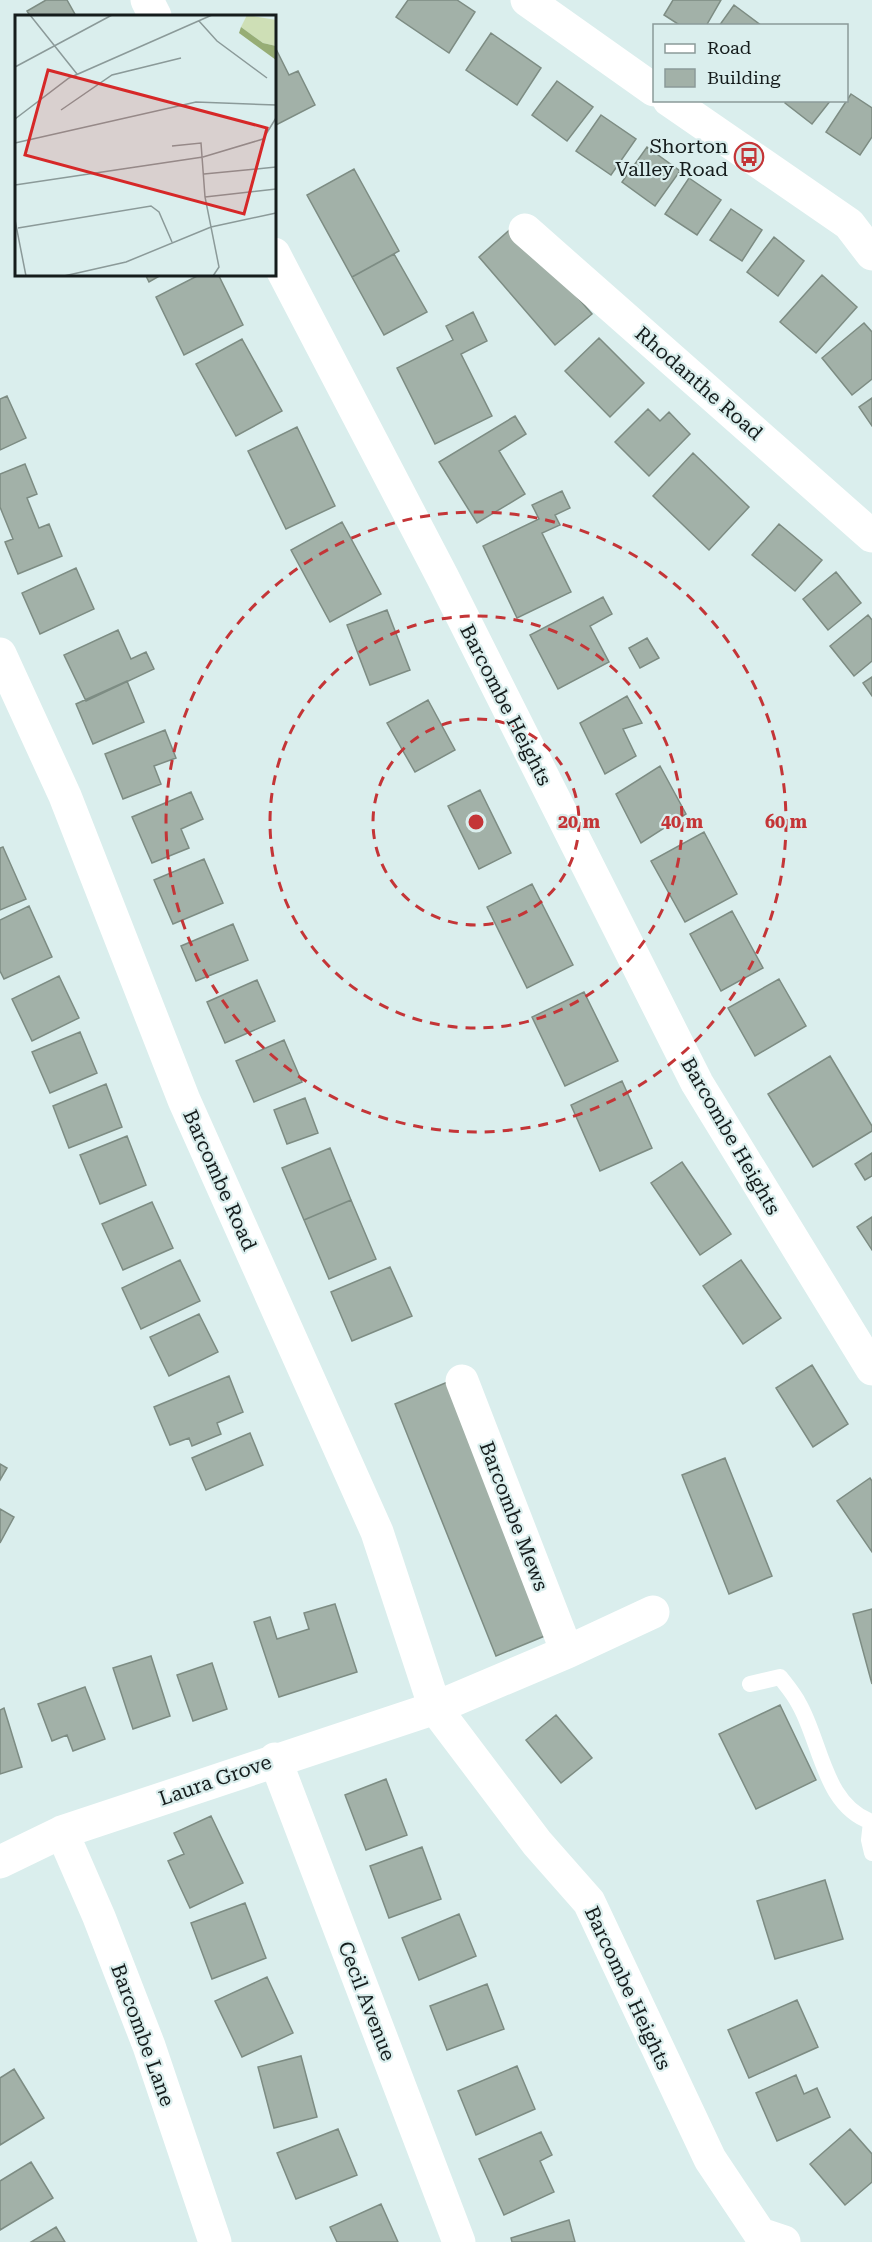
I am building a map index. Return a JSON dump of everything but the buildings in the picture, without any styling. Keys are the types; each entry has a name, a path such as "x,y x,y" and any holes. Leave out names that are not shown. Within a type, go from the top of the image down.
{"street":[{"path":"147,0 154,15"},
{"path":"527,0 653,89"},
{"path":"672,102 849,225 872,254"},
{"name":"Rhodanthe Road","path":"525,230 872,536"},
{"name":"Barcombe Heights","path":"276,258 442,576 697,1083 872,1369"},
{"name":"Barcombe Road","path":"0,654 65,796 184,1100 376,1532 435,1708"},
{"name":"Barcombe Mews","path":"462,1381 567,1652"},
{"path":"435,1708 567,1652 653,1612"},
{"name":"Barcombe Heights","path":"435,1708 537,1843 589,1902 710,2159 760,2234 784,2242"},
{"name":"Laura Grove","path":"0,1862 62,1832 275,1759 435,1708"},
{"name":"Cecil Avenue","path":"275,1759 459,2242"},
{"name":"Barcombe Lane","path":"62,1832 99,1917 149,2046 215,2242"}],"lane":[{"path":"750,1684 780,1677 800,1705 832,1785 850,1811 871,1822 869,1840 872,1853"}],"place":[{"name":"Shorton Valley Road","path":"749,157"}]}
